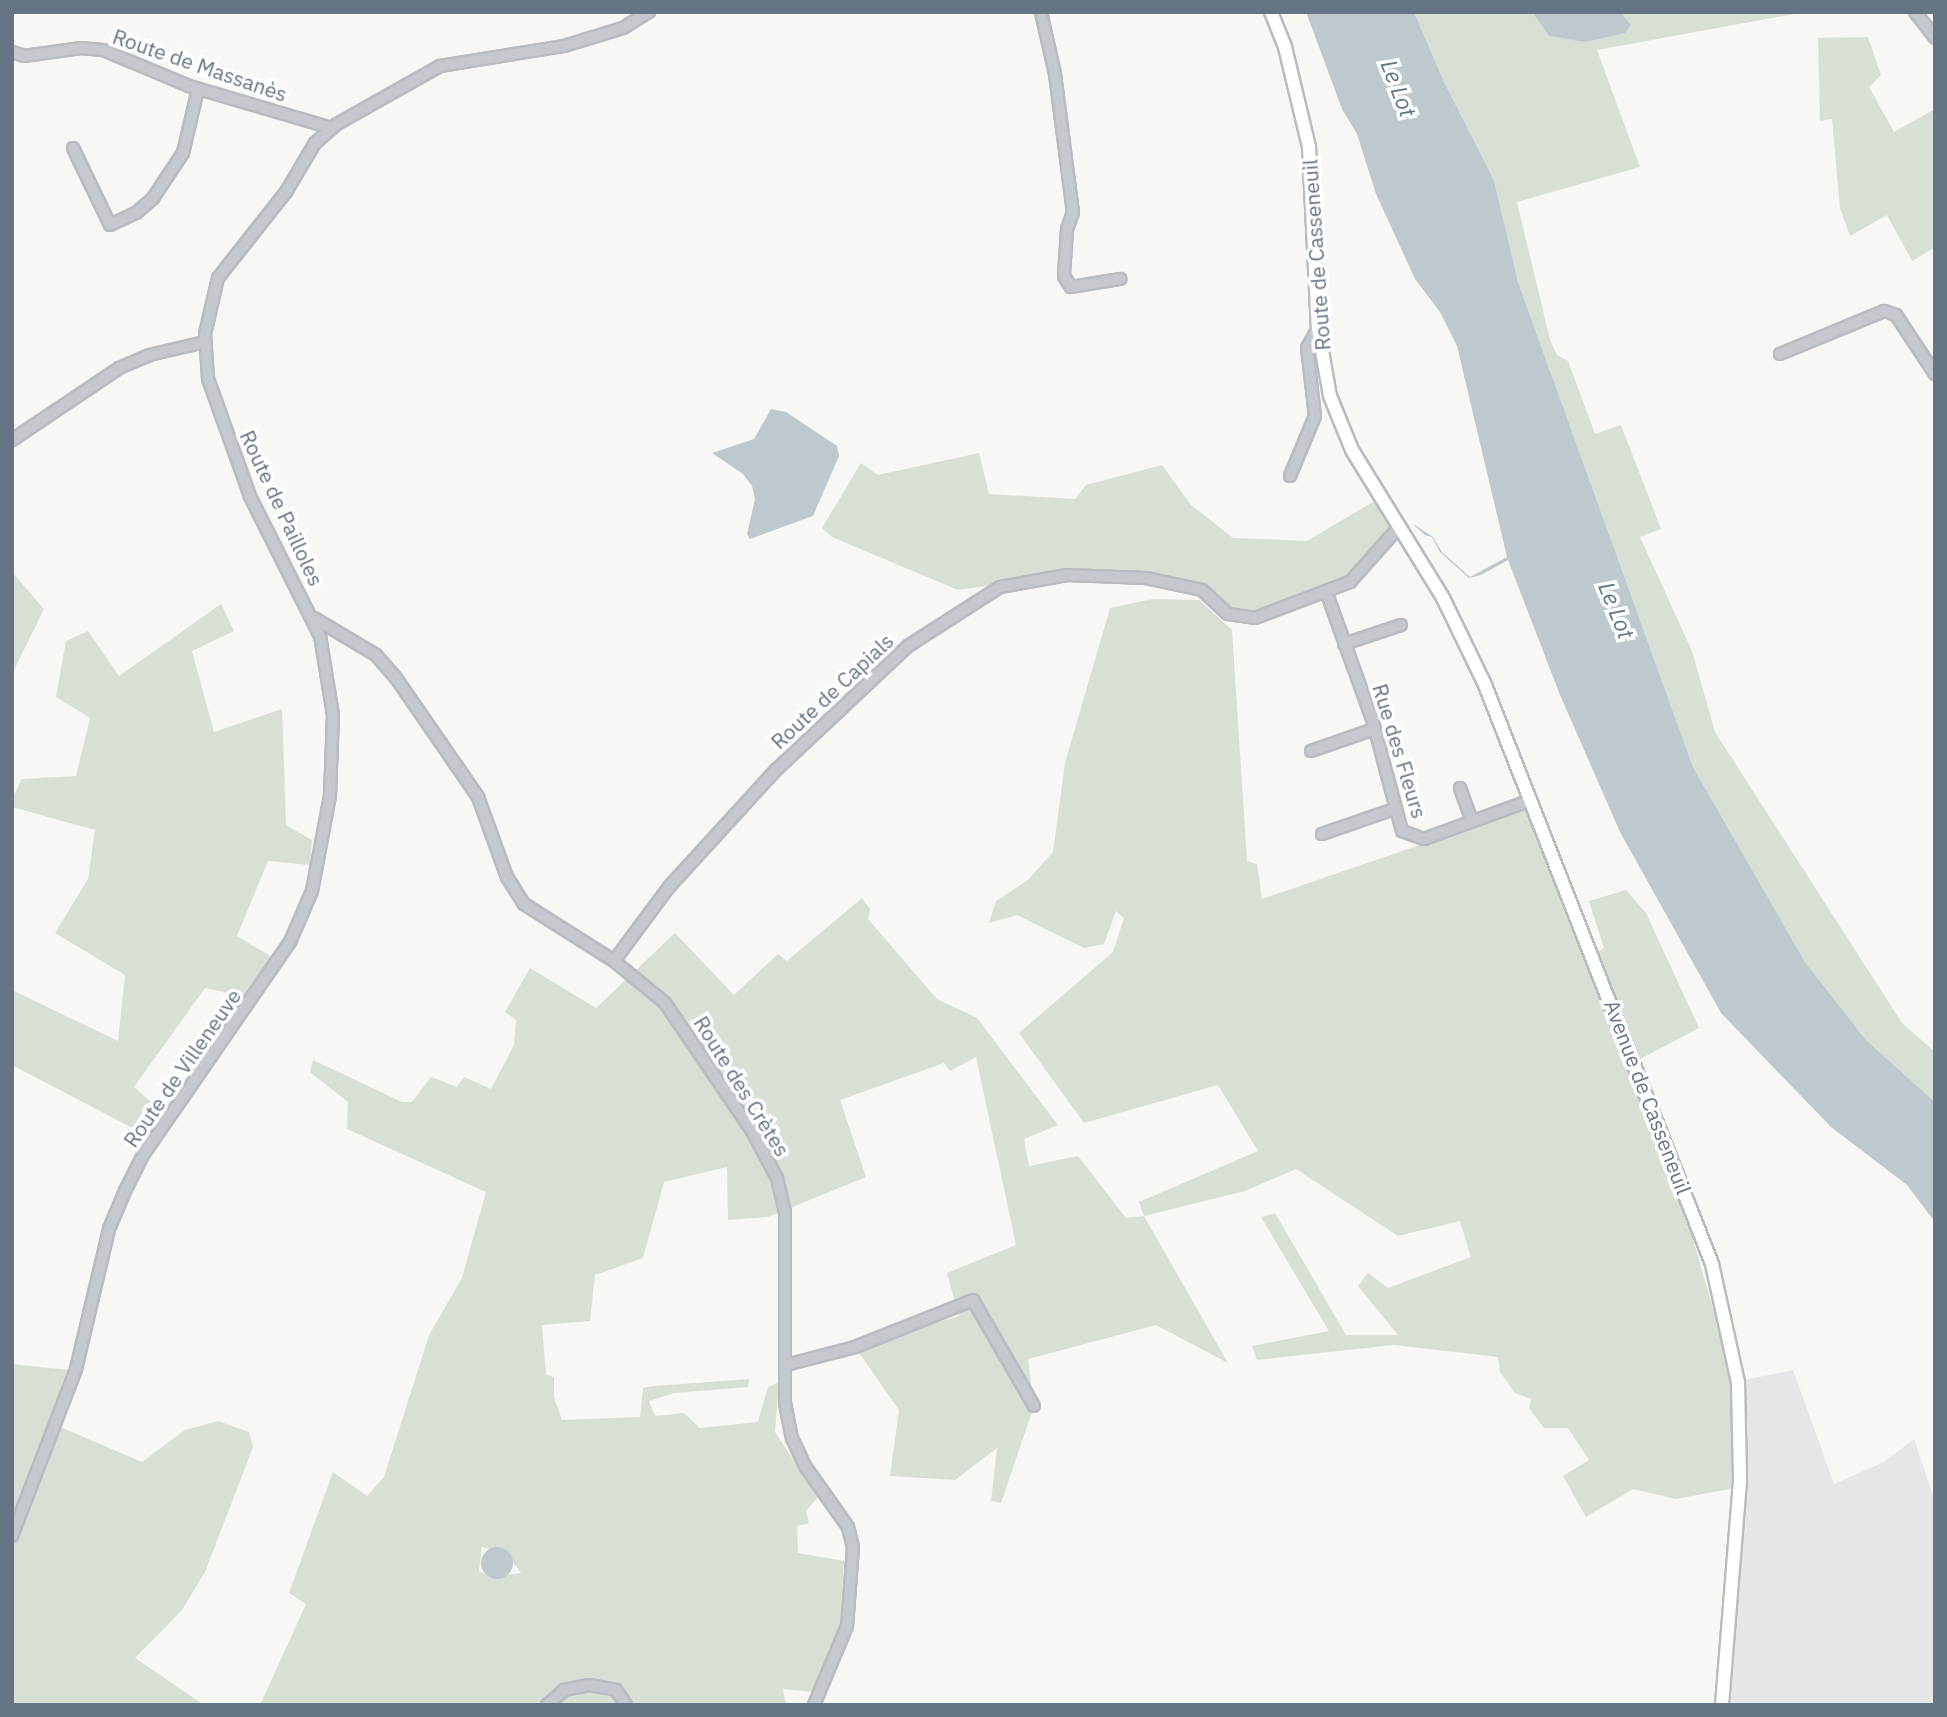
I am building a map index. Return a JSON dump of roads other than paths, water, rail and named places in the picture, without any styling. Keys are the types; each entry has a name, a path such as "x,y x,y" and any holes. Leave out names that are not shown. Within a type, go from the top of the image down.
{"main road":[{"name":"Route de Casseneuil","path":"1271,12 1285,47 1309,148 1318,328 1330,396 1352,450 1399,527"},
{"name":"Avenue de Casseneuil","path":"1399,527 1443,598 1484,682 1712,1264 1738,1382 1740,1481 1722,1705"}],"street":[{"name":"Route de Pailloles","path":"313,618 250,496 220,420 208,379 205,342 218,278 286,192 316,143 332,128 440,66 564,46 623,28 649,12"},
{"path":"1041,12 1073,212 1067,229 1064,276 1071,287 1120,279"},
{"path":"1915,12 1935,38"},
{"name":"Route de Massanès","path":"12,52 24,56 81,48 103,50 198,89 332,128"},
{"path":"73,148 110,225 136,213 153,198 183,153 198,89"},
{"path":"1780,354 1809,345 1884,311 1896,314 1935,374"},
{"path":"1290,476 1315,416 1307,348 1318,328"},
{"path":"12,440 119,368 149,355 205,342"},
{"name":"Route de Capials","path":"614,961 669,887 776,769 908,646 1000,587 1067,575 1146,578 1202,590 1228,614 1255,618 1326,594 1367,568 1399,527"},
{"name":"Rue des Fleurs","path":"1326,594 1374,729 1402,831 1414,839 1531,800"},
{"name":"Route des Crètes","path":"313,618 376,655 396,678 478,797 507,877 524,904 614,961 665,1003 752,1131 777,1178 785,1212 785,1403 792,1438 805,1466 848,1527 853,1547 847,1626 814,1705"},
{"name":"Route de Villeneuve","path":"12,1536 76,1369 109,1228 125,1191 143,1155 274,968 312,891 330,796 333,753 328,676 313,618"},
{"path":"1344,643 1401,625"},
{"path":"1311,751 1374,729"},
{"path":"1460,788 1472,821"},
{"path":"1322,834 1394,809"},
{"path":"786,1365 855,1347 973,1300 1034,1406"},
{"path":"547,1705 565,1690 589,1685 616,1690 626,1705"}],"water":[{"name":"Le Lot","path":"1306,12 1414,12 1444,82 1494,180 1518,282 1693,767 1805,962 1866,1040 1935,1102 1935,1222 1907,1185 1831,1127 1721,1013 1620,832 1560,695 1508,560 1481,575 1469,578 1440,552 1432,537 1408,524 1415,525 1433,537 1442,552 1470,577 1507,557 1457,346 1440,312 1415,279 1376,194 1357,134 1342,109"},
{"path":"1532,12 1621,12 1631,25 1625,33 1585,42 1549,36"},
{"path":"771,409 786,412 837,446 839,456 813,516 750,539 747,534 755,499 752,486 743,474 712,453 754,439"},
{"path":"497,1547 508,1552 513,1563 508,1574 497,1579 486,1574 481,1563 486,1552"}]}
